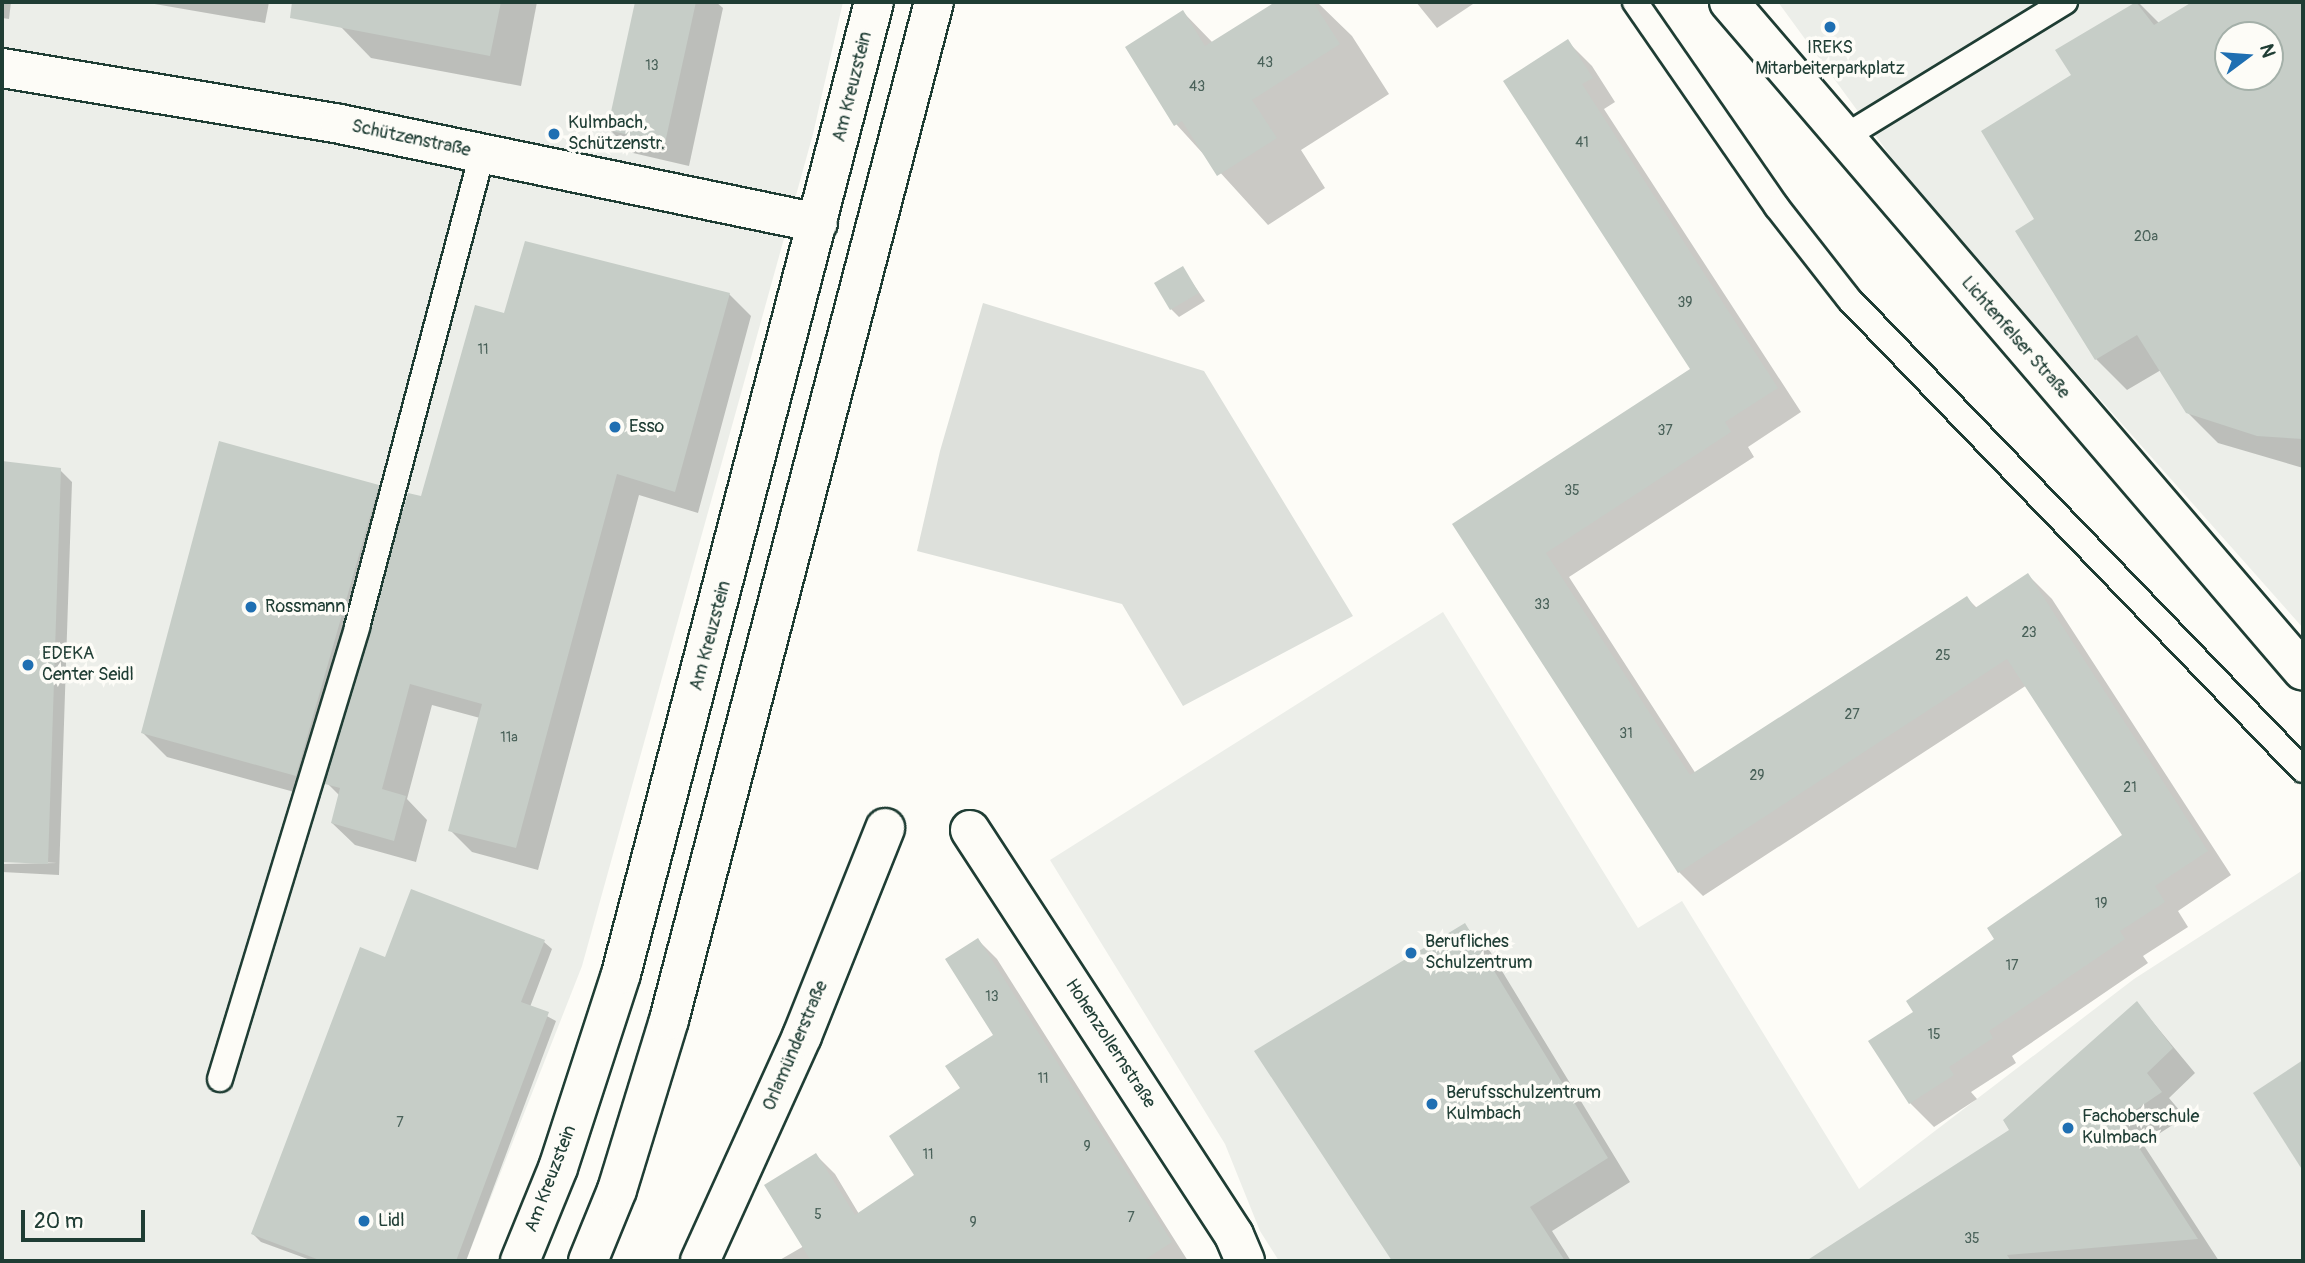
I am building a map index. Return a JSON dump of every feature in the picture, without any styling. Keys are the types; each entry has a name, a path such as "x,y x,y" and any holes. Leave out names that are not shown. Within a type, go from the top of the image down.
{"street":[{"name":"Am Kreuzstein","path":"520,1261 558,1168 621,974 874,2"},
{"path":"588,1261 617,1190 669,1020 934,2"},
{"name":"Lichtenfelser Straße","path":"1729,2 1846,136 1987,307 2303,671"},
{"name":"Schützenstraße","path":"2,68 340,124 818,223"},
{"name":"Orlamünderstraße","path":"699,1261 802,1036 885,828"},
{"name":"Hohenzollernstraße","path":"970,830 1234,1235 1245,1261"}],"lane":[{"path":"1635,2 1777,207 1849,299 2303,770"},
{"path":"1846,136 2065,2"},
{"path":"220,1079 357,627 482,153"}],"shaded area":[{"path":"2,2 843,2 813,134 582,966 466,1261 2,1261"},
{"path":"1778,2 2303,2 2303,628 1919,195"},
{"path":"983,303 1204,371 1353,616 1183,706 1122,604 917,551 940,451"},
{"name":"Berufliches Schulzentrum","path":"1443,612 1638,928 1682,901 1859,1189 2134,979 2303,870 2303,1261 1279,1261 1260,1231 1225,1144 1050,860"}],"building":[{"path":"292,2 501,2 490,56 290,18"},
{"path":"635,2 696,2 665,143 607,130"},
{"path":"1275,2 1313,2 1340,44 1252,100 1277,138 1217,176 1182,121 1174,126 1125,47 1183,10 1205,46"},
{"path":"2136,2 2154,25 2192,2 2303,2 2303,439 2257,436 2186,413 2137,335 2095,360 2015,231 2034,219 1981,131 2071,75 2055,50"},
{"path":"1568,39 1593,78 1582,84 1778,388 1725,422 1731,432 1546,553 1690,775 1967,596 1975,608 2028,573 2208,851 2155,886 2165,902 2120,931 2125,939 1989,1031 1993,1038 1949,1067 1954,1075 1909,1104 1868,1041 1913,1012 1906,1001 1994,939 1987,928 2122,835 2007,659 1678,873 1452,524 1690,369 1503,81"},
{"path":"525,241 730,293 675,492 617,474 516,848 448,831 482,704 410,684 382,789 406,796 394,841 331,823 340,788 325,784 408,493 421,496 475,305 504,313"},
{"path":"1183,266 1199,293 1170,310 1154,283"},
{"name":"Rossmann","path":"219,441 379,485 296,776 141,733"},
{"name":"EDEKA Center Seidl","path":"2,461 61,468 48,864 2,862"},
{"path":"411,889 545,940 521,1002 549,1012 456,1261 322,1261 251,1234 360,947 385,957"},
{"name":"Berufsschulzentrum Kulmbach","path":"1465,923 1608,1158 1530,1207 1565,1261 1392,1261 1254,1051"},
{"path":"978,938 1172,1242 1143,1261 811,1261 764,1185 816,1153 855,1215 914,1175 889,1136 960,1088 945,1066 993,1035 945,959"},
{"name":"Fachoberschule Kulmbach","path":"2137,1001 2173,1048 2147,1073 2162,1092 2121,1120 2198,1239 2007,1255 2011,1261 1806,1261 2009,1130 2003,1120"},
{"path":"2303,1060 2303,1171 2253,1093"}],"place":[{"name":"IREKS Mitarbeiterparkplatz","path":"1830,27"},
{"name":"Kulmbach, Schützenstr.","path":"554,134"},
{"name":"Esso","path":"615,427"},
{"name":"Rossmann","path":"251,607"},
{"name":"EDEKA Center Seidl","path":"28,665"},
{"name":"Berufliches Schulzentrum","path":"1411,953"},
{"name":"Berufsschulzentrum Kulmbach","path":"1432,1104"},
{"name":"Fachoberschule Kulmbach","path":"2068,1128"},
{"name":"Lidl","path":"364,1221"}]}
